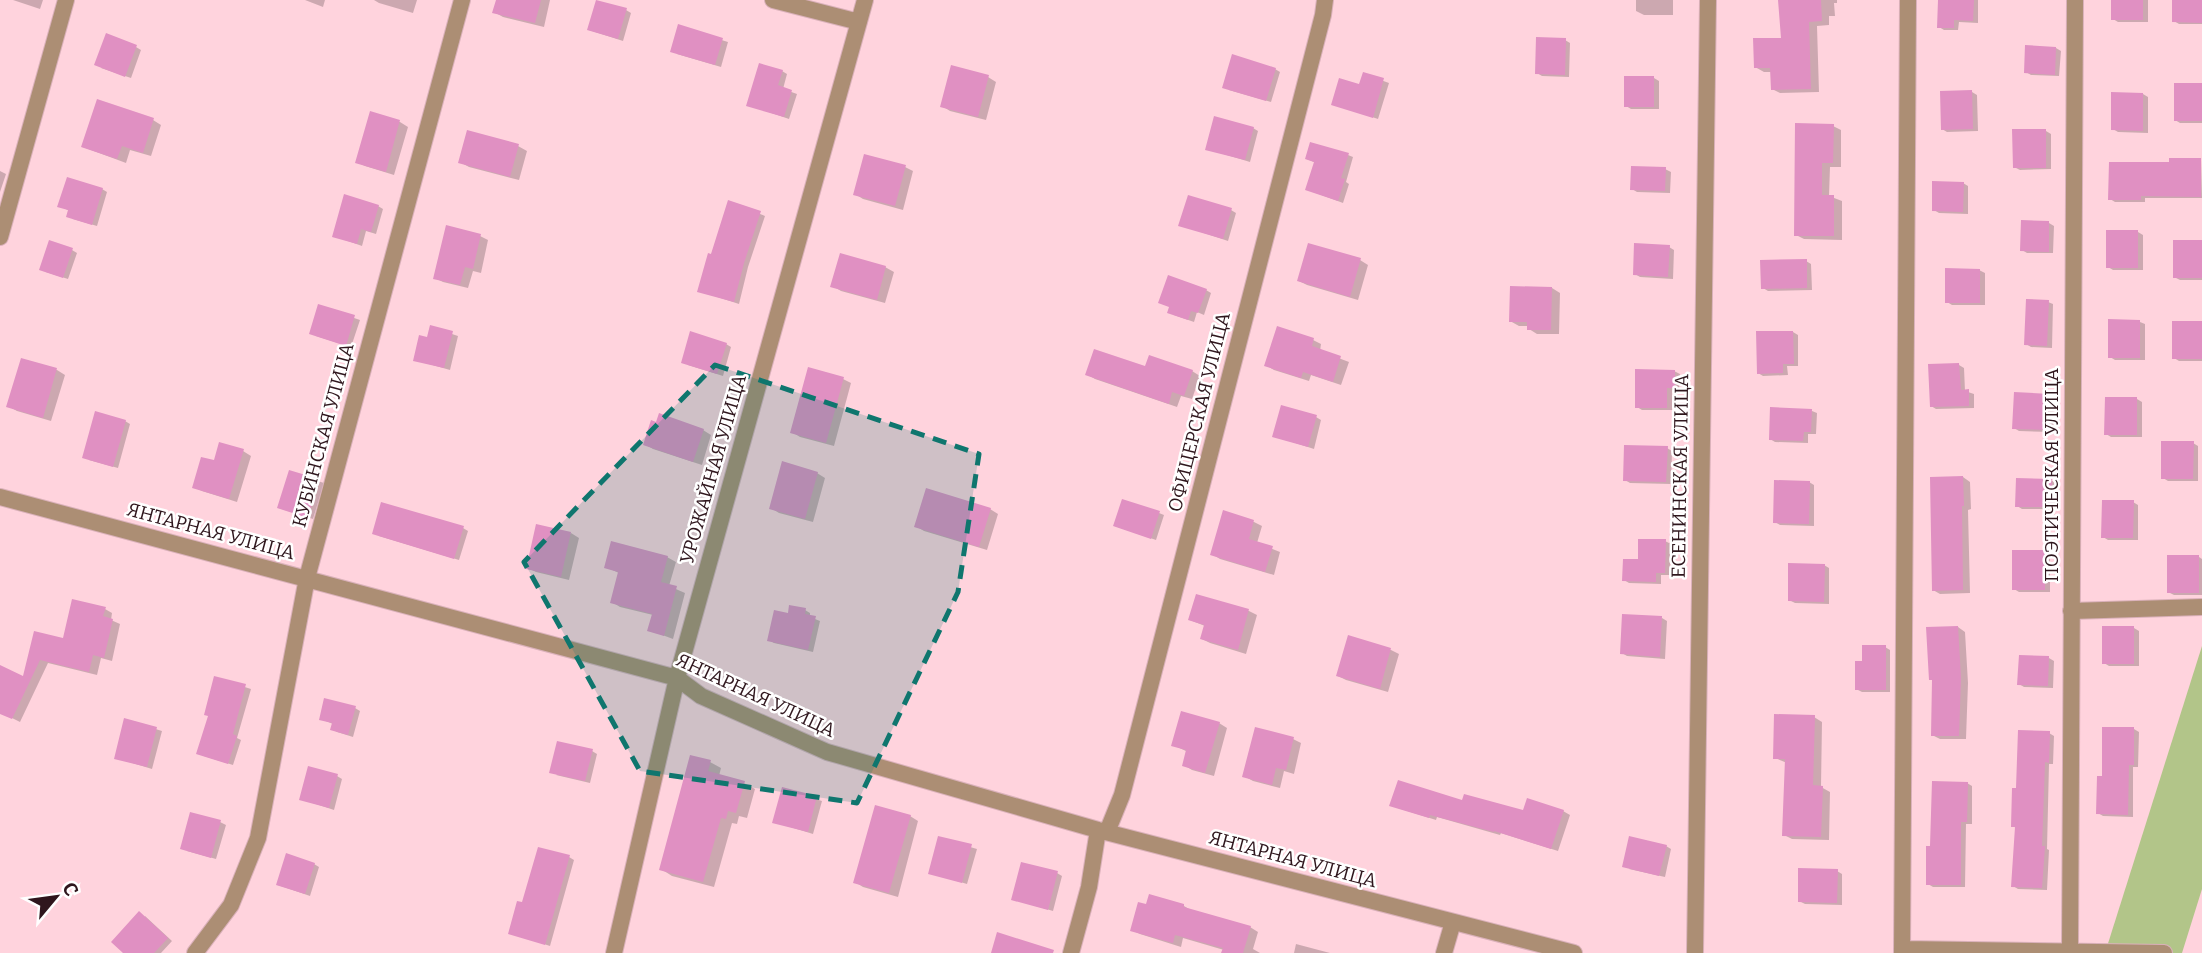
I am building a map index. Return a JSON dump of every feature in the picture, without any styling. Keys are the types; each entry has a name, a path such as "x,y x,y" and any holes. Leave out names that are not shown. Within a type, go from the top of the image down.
{"street":[{"path":"0,237 66,0"},
{"name":"КУБИНСКАЯ УЛИЦА","path":"195,953 231,905 258,838 307,578 462,0"},
{"path":"773,0 859,22"},
{"name":"УРОЖАЙНАЯ УЛИЦА","path":"614,953 677,678 865,0"},
{"name":"ОФИЦЕРСКАЯ УЛИЦА","path":"1071,953 1102,831 1122,795 1325,0"},
{"name":"ЕСЕНИНСКАЯ УЛИЦА","path":"1695,953 1708,0"},
{"path":"1908,0 1903,951 2164,953"},
{"name":"ПОЭТИЧЕСКАЯ УЛИЦА","path":"2070,951 2076,0"},
{"name":"ЯНТАРНАЯ УЛИЦА","path":"0,497 677,678 701,696 827,752 1102,831 1574,953"},
{"path":"2071,611 2202,607"},
{"path":"1444,953 1453,922"}],"highlighted area":[{"path":"715,365 979,454 958,592 857,803 640,771 524,562"}],"green space":[{"path":"2202,646 2202,889 2182,953 2105,953"}],"building":[{"path":"496,0 541,0 535,23 492,13"},
{"path":"596,0 627,8 618,39 587,30"},
{"path":"1778,0 1821,0 1822,21 1809,22 1811,89 1771,90 1770,68 1754,68 1753,38 1781,38"},
{"path":"1938,0 1974,0 1973,21 1954,20 1954,28 1937,28"},
{"path":"2111,0 2143,0 2143,20 2111,20"},
{"path":"2172,0 2202,0 2202,23 2172,22"},
{"path":"678,24 723,38 715,65 670,52"},
{"path":"106,33 137,45 125,77 94,65"},
{"path":"1536,37 1566,38 1565,75 1535,74"},
{"path":"2025,45 2056,47 2055,75 2024,73"},
{"path":"1232,54 1276,68 1266,101 1222,88"},
{"path":"759,63 783,70 778,85 792,90 784,117 746,106"},
{"path":"951,65 989,75 978,117 940,107"},
{"path":"1363,72 1384,78 1373,118 1331,105 1339,78 1359,84"},
{"path":"1624,76 1654,76 1654,107 1624,107"},
{"path":"2174,83 2202,83 2202,121 2174,121"},
{"path":"1972,90 1973,129 1941,130 1940,91"},
{"path":"2111,92 2143,93 2143,131 2111,130"},
{"path":"97,99 154,118 143,153 122,146 117,159 81,147"},
{"path":"370,111 400,120 386,172 355,163"},
{"path":"1214,116 1254,127 1245,160 1205,150"},
{"path":"1795,123 1834,124 1833,163 1822,163 1822,195 1834,195 1834,236 1794,236"},
{"path":"2012,129 2046,129 2046,168 2013,168"},
{"path":"467,130 519,144 510,177 458,163"},
{"path":"1310,142 1349,153 1341,178 1345,179 1338,201 1305,190 1314,162 1305,159"},
{"path":"864,154 906,165 895,206 853,195"},
{"path":"2169,158 2201,158 2201,197 2141,196 2141,200 2108,200 2109,162 2169,162"},
{"path":"1631,166 1666,167 1665,191 1630,190"},
{"path":"67,177 103,188 92,225 66,217 68,210 57,207"},
{"path":"1932,181 1964,182 1963,212 1932,211"},
{"path":"344,194 379,205 371,232 361,229 357,244 332,237"},
{"path":"1188,195 1232,208 1223,239 1178,226"},
{"path":"728,200 761,211 734,302 697,292"},
{"path":"2021,220 2049,221 2049,252 2020,251"},
{"path":"446,225 481,234 473,269 465,267 460,285 433,279"},
{"path":"2106,230 2138,230 2138,268 2106,268"},
{"path":"49,240 73,248 63,278 39,270"},
{"path":"2173,240 2202,240 2202,278 2173,278"},
{"path":"1308,243 1361,258 1350,297 1297,281"},
{"path":"1634,243 1670,245 1668,277 1633,275"},
{"path":"840,253 886,266 877,300 830,287"},
{"path":"1807,259 1807,288 1761,289 1760,260"},
{"path":"1945,268 1980,269 1980,303 1945,303"},
{"path":"1168,275 1207,289 1198,313 1191,311 1188,320 1167,313 1169,307 1158,303"},
{"path":"1510,286 1552,287 1551,330 1527,330 1527,322 1509,322"},
{"path":"2026,299 2049,300 2047,346 2024,345"},
{"path":"318,304 355,315 346,346 309,334"},
{"path":"2108,319 2140,320 2140,358 2108,358"},
{"path":"2172,321 2202,321 2202,359 2172,359"},
{"path":"430,325 453,331 444,368 413,361 419,335 427,337"},
{"path":"1277,326 1314,338 1312,346 1341,356 1333,382 1303,372 1301,378 1264,366"},
{"path":"690,331 727,343 717,374 681,363"},
{"path":"1756,331 1793,331 1794,364 1783,364 1783,373 1757,374"},
{"path":"1094,349 1145,366 1149,355 1193,370 1184,396 1172,392 1169,404 1085,375"},
{"path":"21,358 57,368 43,418 6,407"},
{"path":"1959,363 1961,390 1969,389 1969,406 1930,407 1928,364"},
{"path":"808,367 844,377 826,443 790,433"},
{"path":"1635,369 1675,370 1675,388 1667,388 1667,408 1635,408"},
{"path":"2014,392 2050,394 2048,430 2012,429"},
{"path":"2105,397 2137,397 2137,435 2104,435"},
{"path":"1281,405 1317,415 1308,447 1272,437"},
{"path":"1770,407 1812,409 1811,432 1804,432 1803,441 1769,440"},
{"path":"95,411 126,420 113,467 82,458"},
{"path":"659,413 704,429 693,462 643,445 651,420 656,422"},
{"path":"2161,441 2194,441 2193,479 2161,479"},
{"path":"219,442 244,449 229,499 192,488 201,457 214,460"},
{"path":"1624,445 1668,446 1666,482 1623,481"},
{"path":"782,461 818,472 805,519 769,509"},
{"path":"289,470 319,479 308,518 277,508"},
{"path":"1963,476 1963,590 1932,591 1930,477"},
{"path":"2016,478 2052,479 2051,507 2015,507"},
{"path":"1774,480 1810,481 1809,524 1773,523"},
{"path":"926,488 991,508 979,547 914,527"},
{"path":"1122,499 1160,511 1151,539 1113,526"},
{"path":"2102,500 2134,500 2133,538 2101,538"},
{"path":"381,502 464,526 454,559 372,534"},
{"path":"1223,510 1254,520 1249,539 1273,546 1265,572 1210,555"},
{"path":"536,524 571,532 561,577 526,569"},
{"path":"1638,539 1666,539 1665,573 1656,573 1656,582 1622,581 1623,559 1638,559"},
{"path":"611,541 668,556 661,582 677,586 664,636 647,631 652,614 610,603 618,572 604,568"},
{"path":"2012,550 2045,550 2045,590 2012,590"},
{"path":"2167,555 2199,555 2199,593 2167,593"},
{"path":"1788,563 1825,564 1824,602 1788,601"},
{"path":"1196,594 1249,609 1238,650 1200,639 1204,625 1188,620"},
{"path":"72,599 106,607 103,616 113,619 104,658 93,655 89,672 40,660 12,719 0,714 0,665 23,676 34,631 63,638"},
{"path":"789,605 806,608 805,614 816,616 808,650 767,641 774,610 788,613"},
{"path":"1622,614 1662,616 1660,657 1620,654"},
{"path":"1958,626 1961,678 1959,736 1931,736 1932,680 1929,680 1926,627"},
{"path":"2102,626 2134,626 2134,664 2102,664"},
{"path":"1348,635 1391,648 1380,689 1336,676"},
{"path":"1862,645 1886,645 1886,690 1855,690 1855,661 1862,661"},
{"path":"2019,655 2049,656 2048,686 2017,685"},
{"path":"214,676 246,684 233,734 237,736 228,764 196,754 208,716 204,715"},
{"path":"324,698 356,706 348,735 330,730 332,723 319,720"},
{"path":"1181,711 1220,722 1205,773 1182,766 1186,750 1171,746"},
{"path":"1774,714 1815,715 1813,785 1823,786 1821,837 1782,836 1785,759 1773,759"},
{"path":"124,718 157,727 147,767 114,759"},
{"path":"1255,727 1294,737 1286,770 1276,768 1272,785 1242,777"},
{"path":"2102,727 2134,727 2134,765 2129,765 2128,815 2096,814 2097,776 2102,776"},
{"path":"2018,730 2050,731 2049,763 2045,762 2042,888 2011,887 2015,827 2011,827 2012,788 2016,788"},
{"path":"557,741 593,749 585,781 549,773"},
{"path":"690,755 711,760 708,771 745,781 736,813 728,811 726,819 721,818 703,882 659,870"},
{"path":"308,766 338,774 329,808 299,800"},
{"path":"1398,780 1462,800 1464,794 1523,810 1527,798 1564,810 1551,849 1494,831 1430,815 1429,818 1389,806"},
{"path":"1932,781 1968,782 1967,822 1961,822 1961,885 1926,885 1926,846 1930,846"},
{"path":"782,787 817,796 808,832 772,823"},
{"path":"875,805 911,815 889,893 853,883"},
{"path":"190,812 221,820 211,858 180,849"},
{"path":"938,836 972,844 962,883 928,874"},
{"path":"1629,836 1667,845 1659,876 1622,867"},
{"path":"538,847 570,855 545,945 508,934 517,901 522,902"},
{"path":"286,853 315,863 305,894 276,885"},
{"path":"1021,862 1058,871 1048,910 1011,900"},
{"path":"1798,868 1838,869 1837,903 1798,902"},
{"path":"1149,894 1251,926 1243,953 1221,953 1223,948 1175,935 1173,943 1130,931 1138,902 1146,904"},
{"path":"139,911 168,938 154,953 123,953 111,942"},
{"path":"997,932 1054,950 1053,953 991,953"}]}
